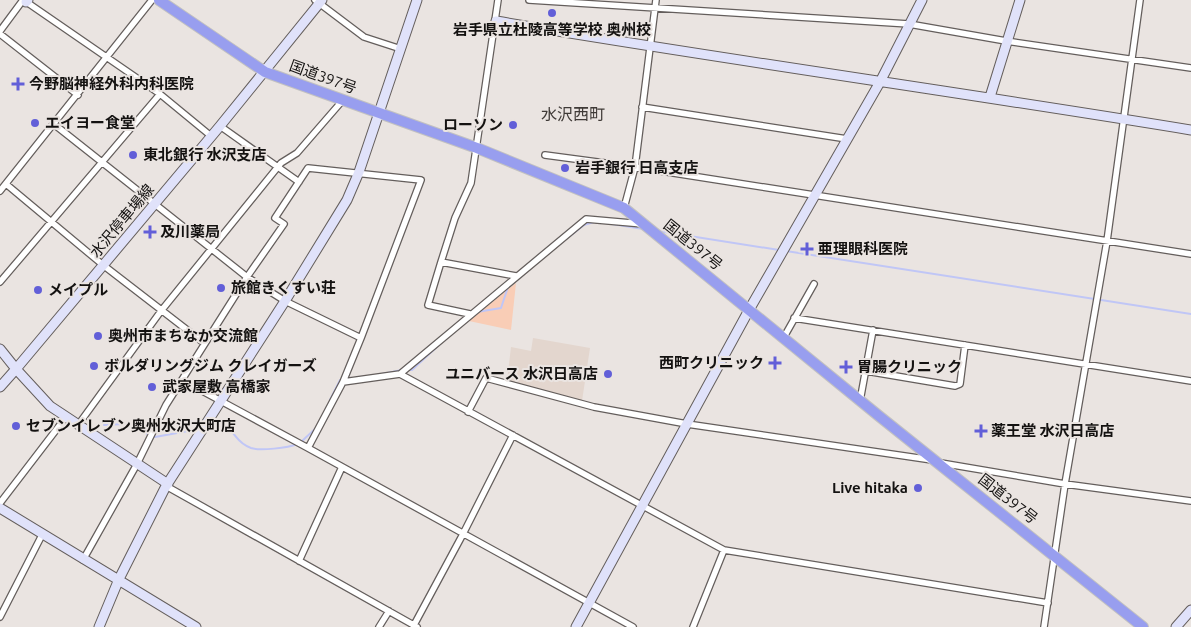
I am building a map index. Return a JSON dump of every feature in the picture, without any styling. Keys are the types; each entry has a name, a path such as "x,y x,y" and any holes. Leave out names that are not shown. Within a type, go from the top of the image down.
{"highway":[{"name":"国道397号","path":"159,0 265,72 476,148 624,208 1143,627"}],"street":[{"path":"0,191 152,0"},
{"path":"99,627 119,579 167,485 285,301 347,200 359,172 417,0"},
{"path":"470,314 428,305 455,218 471,183 498,0"},
{"path":"529,0 909,24 1006,41 1191,68"},
{"path":"624,208 635,167 656,0"},
{"path":"576,627 749,310 880,82 922,0"},
{"path":"990,97 1020,0"},
{"path":"1044,627 1065,484 1107,241 1122,119 1140,0"},
{"path":"78,95 0,33 25,1 160,94 211,136"},
{"path":"319,1 364,37 401,49"},
{"name":"水沢停車場線","path":"0,387 265,72 319,1"},
{"path":"496,21 649,47 990,97 1191,130"},
{"path":"0,282 160,94"},
{"path":"78,425 161,311 277,167 296,153 343,100"},
{"path":"642,107 847,139"},
{"path":"54,125 210,250 247,277 285,301 361,338"},
{"path":"220,126 299,182"},
{"path":"545,155 635,167 1191,254"},
{"path":"84,560 137,464 154,427 204,343 284,224 275,218 308,168 421,180 343,382 308,448"},
{"path":"6,184 103,265 204,343"},
{"path":"343,382 400,374 586,219 643,224"},
{"path":"441,262 516,276"},
{"path":"784,337 814,284"},
{"path":"794,318 1191,381"},
{"path":"860,400 873,330"},
{"path":"866,371 955,386 960,384 965,345"},
{"path":"0,349 43,400 167,485 416,626 513,435"},
{"path":"400,374 724,550 1048,602"},
{"path":"468,412 486,378 594,407 687,424 936,461 1065,484 1191,501"},
{"path":"182,380 633,627"},
{"path":"0,504 66,417"},
{"path":"299,561 342,467"},
{"path":"0,508 196,627"},
{"path":"0,617 42,535"},
{"path":"694,627 724,550"},
{"path":"1176,627 1191,610"},
{"path":"379,627 389,611"}],"shaded area":[{"path":"516,283 511,330 469,321"},
{"path":"533,338 590,348 582,401 507,381 511,347 531,351"}],"waterway":[{"path":"570,236 584,225 594,222"},
{"path":"606,223 643,229"},
{"path":"658,231 779,250"},
{"path":"786,251 1191,314"},
{"path":"477,312 501,308 508,287"},
{"path":"407,370 412,370 440,344"},
{"path":"377,375 402,370"},
{"path":"330,400 340,380 343,380"},
{"path":"104,425 124,424 155,437 199,429"},
{"path":"208,427 230,430 244,445 255,449 274,449 297,444"},
{"path":"301,442 316,428"}],"place":[{"name":"岩手県立杜陵高等学校 奥州校","path":"552,13"},
{"name":"今野脳神経外科内科医院","path":"18,84"},
{"name":"エイヨー食堂","path":"35,123"},
{"name":"ローソン","path":"513,125"},
{"name":"東北銀行 水沢支店","path":"133,155"},
{"name":"岩手銀行 日高支店","path":"565,168"},
{"name":"及川薬局","path":"150,232"},
{"name":"亜理眼科医院","path":"807,249"},
{"name":"旅館きくすい荘","path":"221,288"},
{"name":"メイプル","path":"38,290"},
{"name":"奥州市まちなか交流館","path":"98,336"},
{"name":"西町クリニック","path":"775,363"},
{"name":"ボルダリングジム クレイガーズ","path":"94,366"},
{"name":"胃腸クリニック","path":"846,367"},
{"name":"ユニバース 水沢日高店","path":"608,374"},
{"name":"武家屋敷 高橋家","path":"152,387"},
{"name":"セブンイレブン奥州水沢大町店","path":"16,426"},
{"name":"薬王堂 水沢日高店","path":"981,431"},
{"name":"Live hitaka","path":"918,488"}],"district":[{"name":"水沢西町","path":"573,114"}]}
